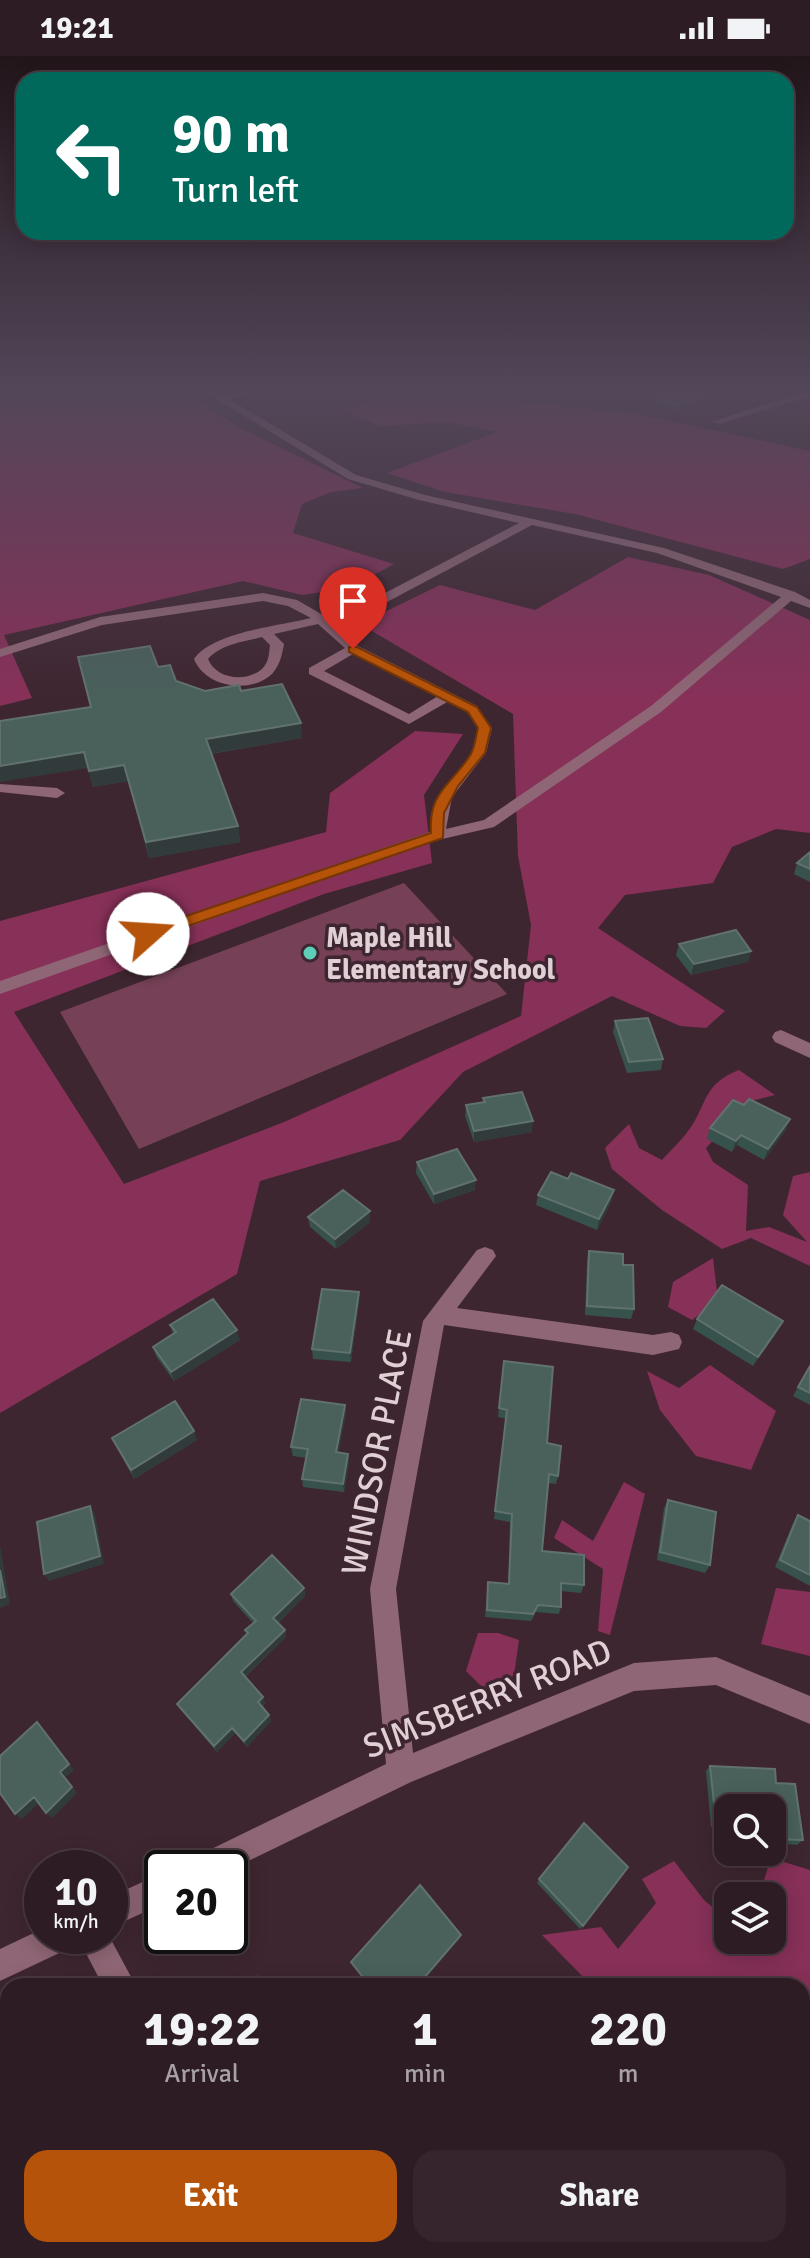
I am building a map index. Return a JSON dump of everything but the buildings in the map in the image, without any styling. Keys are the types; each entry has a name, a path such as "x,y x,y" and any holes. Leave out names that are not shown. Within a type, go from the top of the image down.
{"street":[{"path":"402,492 660,550 810,604"},
{"path":"266,634 277,644 278,657 273,669 263,676 232,681 208,674 202,667 201,659 206,652 223,643 366,608 531,521"},
{"path":"0,988 287,885 438,835 489,824 656,709 791,595"},
{"path":"0,653 100,621 263,597 288,600 308,608 353,649 472,709 485,728 479,753 452,785 437,813 438,835"},
{"path":"353,649 314,671 409,720 448,696"},
{"path":"0,788 57,793"},
{"path":"781,1037 810,1051"},
{"name":"WINDSOR PLACE","path":"401,1772 383,1589 434,1321 485,1256"},
{"path":"438,1315 653,1345 671,1342"},
{"name":"SIMSBERRY ROAD","path":"240,1850 401,1772 634,1677 716,1671 810,1710"},
{"path":"0,1965 24,1954"},
{"path":"102,1954 116,1978"}],"shaded area":[{"path":"0,492 333,492 302,504 293,533 394,564 350,588 302,595 243,581 4,635 32,698 0,706"},
{"path":"445,492 810,492 810,559 783,569 575,514"},
{"path":"628,557 709,575 810,620 810,833 776,829 732,847 713,883 625,895 598,928 725,1011 706,1028 680,1026 612,996 463,1072 400,1140 260,1181 237,1274 0,1413 0,921 326,832 330,793 415,731 463,734 424,795 432,863 324,894 14,1012 124,1184 284,1122 521,1016 531,925 518,856 513,714 360,624 440,585 535,610"},
{"path":"404,883 507,994 139,1149 60,1012"},
{"path":"739,1070 775,1095 751,1101 706,1148 713,1162 748,1185 746,1231 769,1227 807,1242 783,1215 793,1176 810,1172 810,1266 751,1238 722,1249 662,1210 612,1169 605,1148 629,1124 639,1148 662,1160 688,1131 711,1089"},
{"path":"713,1258 718,1300 692,1320 668,1307 673,1282"},
{"path":"710,1365 776,1411 751,1470 696,1456 660,1410 647,1371 679,1388"},
{"path":"624,1482 645,1494 610,1635 598,1631 603,1569 554,1538 562,1520 593,1541"},
{"path":"776,1588 810,1592 810,1656 761,1644"},
{"path":"478,1633 498,1633 519,1640 514,1675 488,1693 466,1671"},
{"path":"674,1861 714,1908 714,1954 786,1954 786,1882 763,1882 768,1866 786,1866 786,1863 810,1870 810,1978 584,1978 542,1935 601,1927 618,1949 656,1903 642,1879"}],"place":[{"name":"Maple Hill Elementary School","path":"310,953"}],"route":[{"path":"148,934 438,835 437,813 452,785 479,753 485,728 472,709 353,649"}]}
